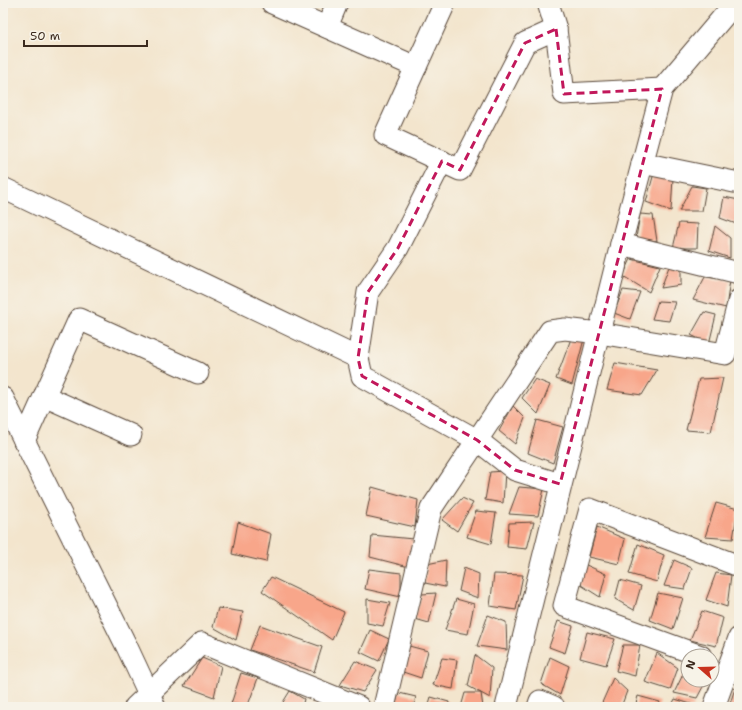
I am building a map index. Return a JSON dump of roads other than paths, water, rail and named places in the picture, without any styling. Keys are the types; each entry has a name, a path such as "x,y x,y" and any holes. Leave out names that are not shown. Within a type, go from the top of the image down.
{"street":[{"path":"272,3 416,67"},
{"path":"327,27 337,3"},
{"path":"446,3 385,135 460,170 525,43 556,29"},
{"path":"548,3 556,29 564,94 662,89"},
{"path":"506,707 598,333 662,89 735,3"},
{"path":"442,161 398,248 368,292 358,358 362,376 477,440 515,470 560,484"},
{"path":"642,163 739,183"},
{"path":"3,188 358,358"},
{"path":"621,244 739,273"},
{"path":"384,707 432,509 550,330 565,329 598,333 725,354 739,300"},
{"path":"24,441 79,319 198,373"},
{"path":"44,396 132,434"},
{"path":"3,398 123,640 146,703 202,643 359,707"},
{"path":"680,648 564,606 590,509 739,566"},
{"path":"720,663 739,638"},
{"path":"714,707 717,688"},
{"path":"538,707 540,702 554,707"}]}
